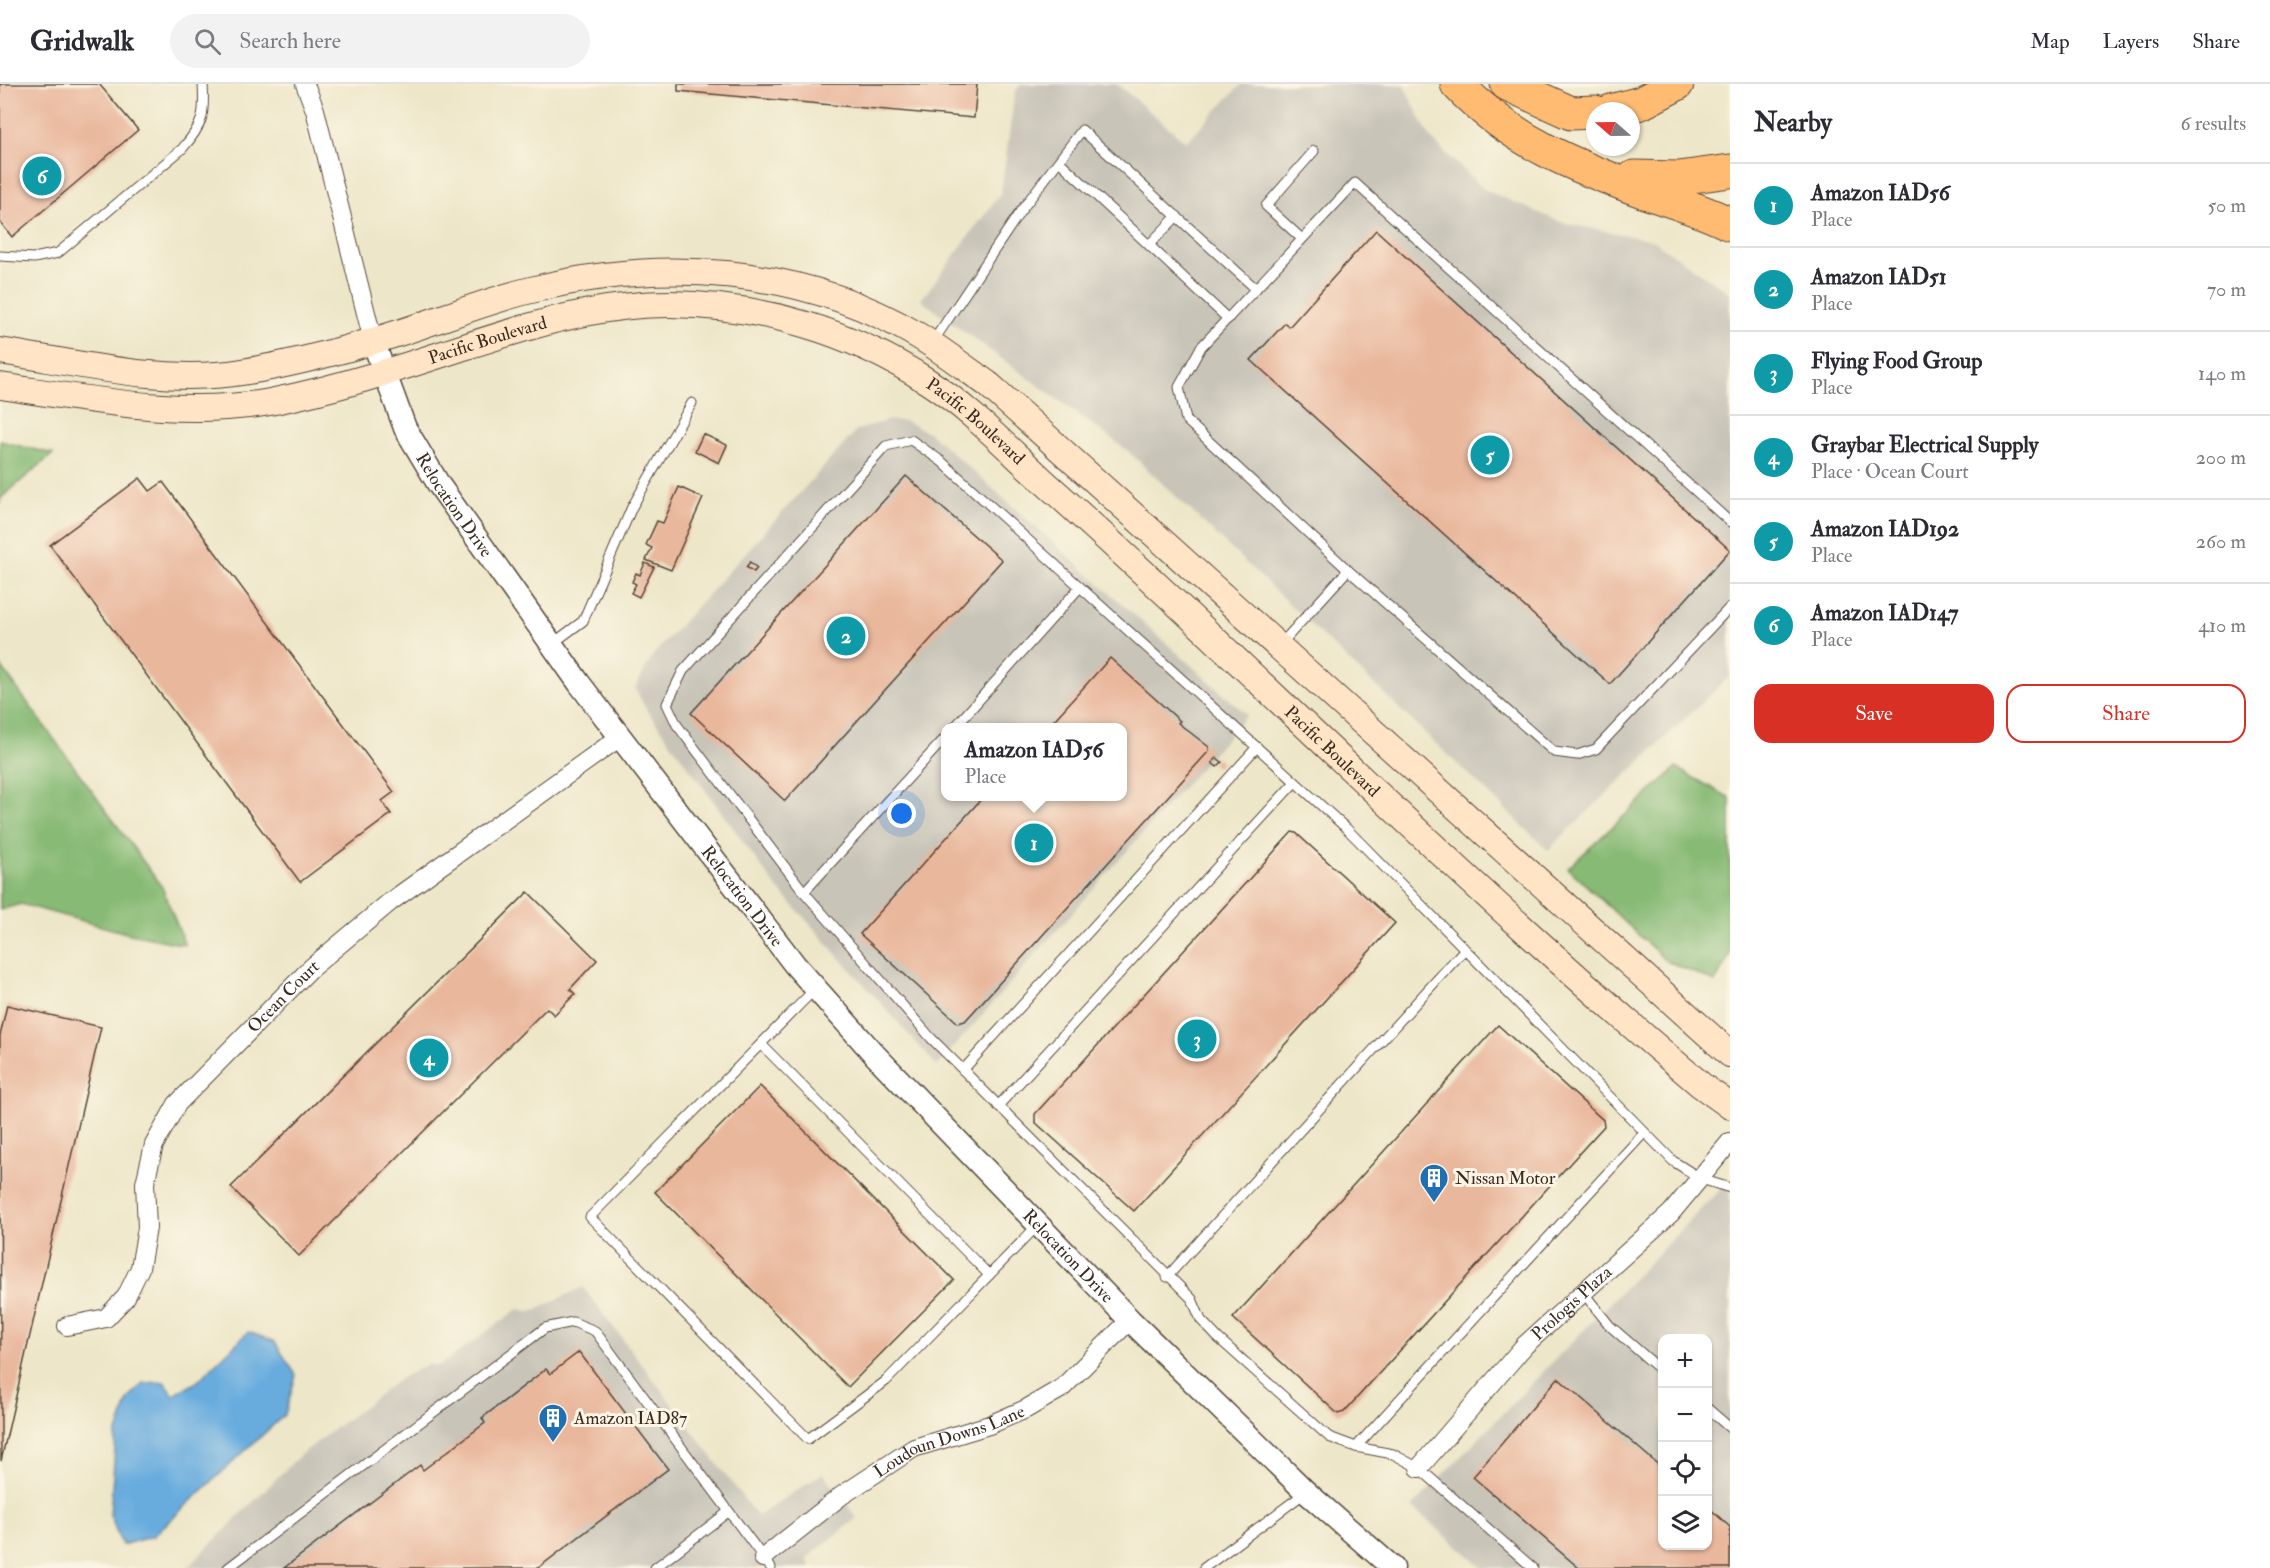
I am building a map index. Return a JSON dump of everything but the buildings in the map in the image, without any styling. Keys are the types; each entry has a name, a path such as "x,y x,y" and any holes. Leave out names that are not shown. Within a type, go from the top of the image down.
{"highway":[{"path":"1457,84 1475,103 1535,147 1588,170 1701,209 1730,224"},
{"path":"1508,84 1571,113 1586,112"},
{"path":"1640,103 1677,84"},
{"path":"1588,170 1647,179 1679,178 1730,171"}],"main road":[{"name":"Pacific Boulevard","path":"0,351 122,370 190,375 240,372 373,341 529,290 634,271 691,270 740,275 810,290 875,314 931,345 989,385 1730,1054"},
{"name":"Pacific Boulevard","path":"0,386 132,406 183,409 265,403 323,390 536,324 590,310 627,305 673,304 751,311 816,328 857,342 927,381 968,412 1139,567 1539,945 1701,1086 1730,1106"}],"street":[{"name":"Relocation Drive","path":"305,84 315,110 373,341 416,448 552,644 620,737 747,905 875,1054 1130,1320 1305,1492 1393,1568"},
{"name":"Ocean Court","path":"67,1326 106,1318 126,1297 140,1268 147,1228 145,1184 154,1145 177,1104 311,968 390,902 620,737"},
{"name":"Prologis Plaza","path":"1419,1468 1525,1345 1582,1291 1671,1213 1730,1142"},
{"name":"Loudoun Downs Lane","path":"767,1563 841,1496 914,1448 989,1425 1026,1409 1062,1388 1130,1320"}],"lane":[{"path":"0,256 34,258 58,253 182,149 199,129 204,107 203,84"},
{"path":"931,345 1020,212 1082,130 1256,289"},
{"path":"1302,239 1266,206 1314,151"},
{"path":"1059,162 1228,319"},
{"path":"1730,522 1355,183 1202,347 1179,387 1186,420 1348,570 1554,752 1577,755 1596,749 1730,607"},
{"path":"1149,245 1176,216"},
{"path":"552,644 583,621 632,507 692,403"},
{"path":"1533,1568 1419,1468 1393,1454 1356,1447 1329,1437 1218,1338 1201,1320 1191,1299 931,1038 804,892 677,724 667,704 684,671 886,446 910,440 940,461 1346,828 1673,1161 1701,1179 1730,1188"},
{"path":"1278,647 1348,570"},
{"path":"958,723 1080,587"},
{"path":"804,892 941,740"},
{"path":"963,1070 1257,747"},
{"path":"998,1106 1295,782"},
{"path":"1167,1277 1464,950"},
{"path":"816,988 590,1217 808,1439 886,1381 1039,1224"},
{"path":"761,1044 989,1275"},
{"path":"1356,1447 1644,1132"},
{"path":"1582,1291 1610,1326 1658,1368"},
{"path":"228,1568 545,1328 573,1322 595,1331 767,1563"},
{"path":"1712,1413 1730,1428"},
{"path":"1204,1568 1305,1492"},
{"path":"655,1568 728,1512"}],"shaded area":[{"path":"1021,84 1117,84 1186,142 1242,84 1403,84 1431,139 1485,190 1563,223 1652,240 1730,293 1730,676 1548,850 1127,450 921,300 1001,193 1015,92"},
{"path":"889,420 905,421 930,433 1247,715 937,1066 774,884 646,709 635,688 653,655 857,430"},
{"path":"1730,1179 1730,1568 1483,1568 1412,1507"},
{"path":"583,1287 757,1516 823,1473 857,1518 807,1558 811,1568 187,1568 300,1455 404,1376 429,1364 436,1366 442,1364 518,1309 531,1312"}],"green space":[{"path":"0,441 53,454 1,498 0,503"},
{"path":"0,665 162,887 185,945 130,934 21,904 0,910"},
{"path":"1676,768 1730,798 1730,954 1715,982 1665,960 1568,868"}],"water":[{"path":"248,1332 274,1341 296,1375 285,1414 153,1536 122,1545 110,1515 116,1435 128,1400 143,1383 164,1382 174,1395 197,1382"}],"place":[{"name":"Amazon IAD147","path":"42,176"},
{"name":"Amazon IAD192","path":"1490,455"},
{"name":"Amazon IAD51","path":"846,636"},
{"name":"Amazon IAD56","path":"1034,843"},
{"name":"Flying Food Group","path":"1197,1039"},
{"name":"Graybar Electrical Supply","path":"429,1058"},
{"name":"Nissan Motor","path":"1434,1204"},
{"name":"Amazon IAD87","path":"553,1444"}]}
